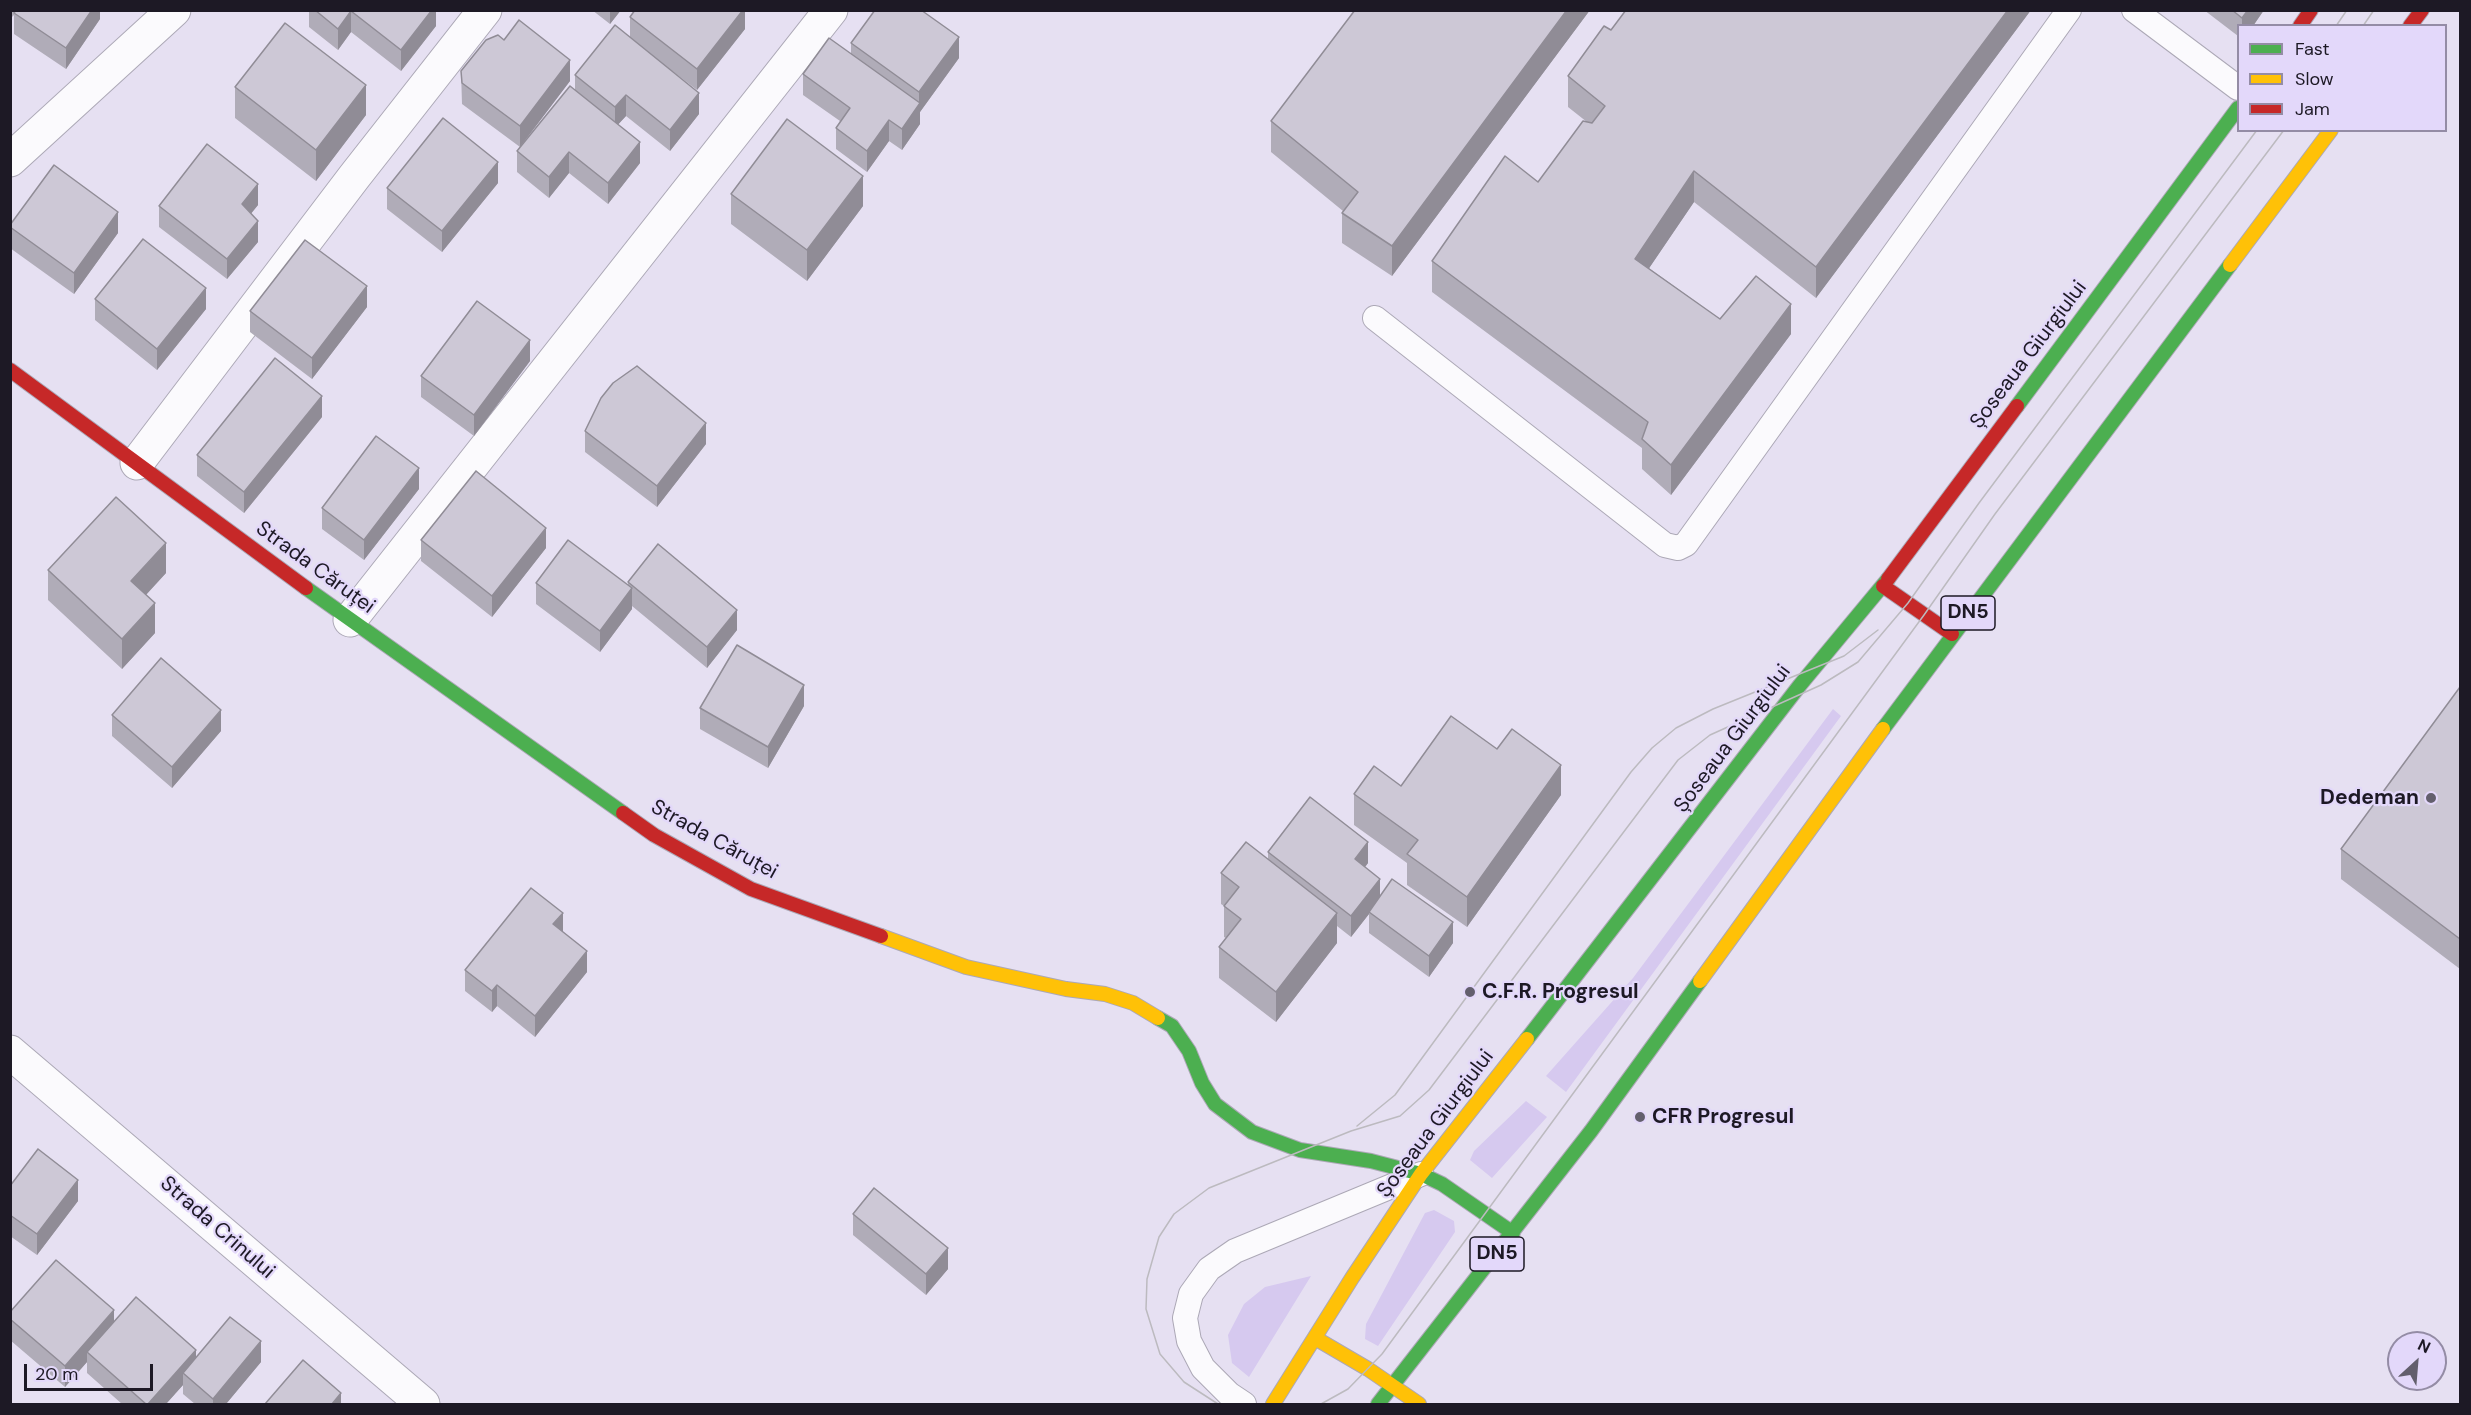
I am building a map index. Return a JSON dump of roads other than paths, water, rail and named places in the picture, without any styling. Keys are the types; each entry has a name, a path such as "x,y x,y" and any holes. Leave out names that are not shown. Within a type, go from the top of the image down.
{"main road":[{"path":"2301,24 2311,10"},
{"path":"2412,24 2422,10"},
{"name":"Șoseaua Giurgiului","path":"1273,1404 1421,1173 1670,856 1800,685 1883,586 2237,109"},
{"name":"DN5","path":"1378,1404 1513,1233 1620,1091 1952,634 2329,132"},
{"name":"Strada Căruței","path":"10,370 350,620 654,835 751,889 966,967 1066,989 1105,994 1133,1004 1172,1026 1189,1051 1202,1083 1215,1104 1252,1132 1300,1150 1371,1161 1421,1173 1442,1184 1513,1233"},
{"path":"1883,586 1952,634"},
{"path":"1316,1338 1393,1385 1419,1404"}],"street":[{"path":"10,160 174,10"},
{"path":"137,463 354,177 485,10"},
{"path":"350,620 831,10"},
{"name":"Strada Crinului","path":"10,1052 423,1404"}],"lane":[{"path":"1375,318 1665,545 1678,548 1686,544 2069,10"},
{"path":"2134,10 2237,87"},
{"path":"1244,1404 1229,1395 1203,1368 1189,1341 1185,1318 1191,1294 1209,1269 1235,1251 1421,1173"}],"tram line":[{"path":"2337,24 2347,10"},
{"path":"2364,24 2374,10"},
{"path":"1218,1404 1184,1382 1160,1354 1146,1309 1147,1279 1159,1237 1174,1214 1209,1188 1351,1131 1400,1116 1429,1090 1678,760 1710,735 1821,685 1858,662 1908,603 1979,503 2256,132"},
{"path":"1321,1404 1348,1389 1382,1354 1924,615 1995,514 2282,132"},
{"path":"1357,1126 1395,1095 1631,772 1652,748 1676,728 1713,709 1844,656 1878,630"}],"place":[{"name":"Dedeman","path":"2431,798"},
{"name":"C.F.R. Progresul","path":"1470,992"},
{"name":"CFR Progresul","path":"1640,1117"}]}
